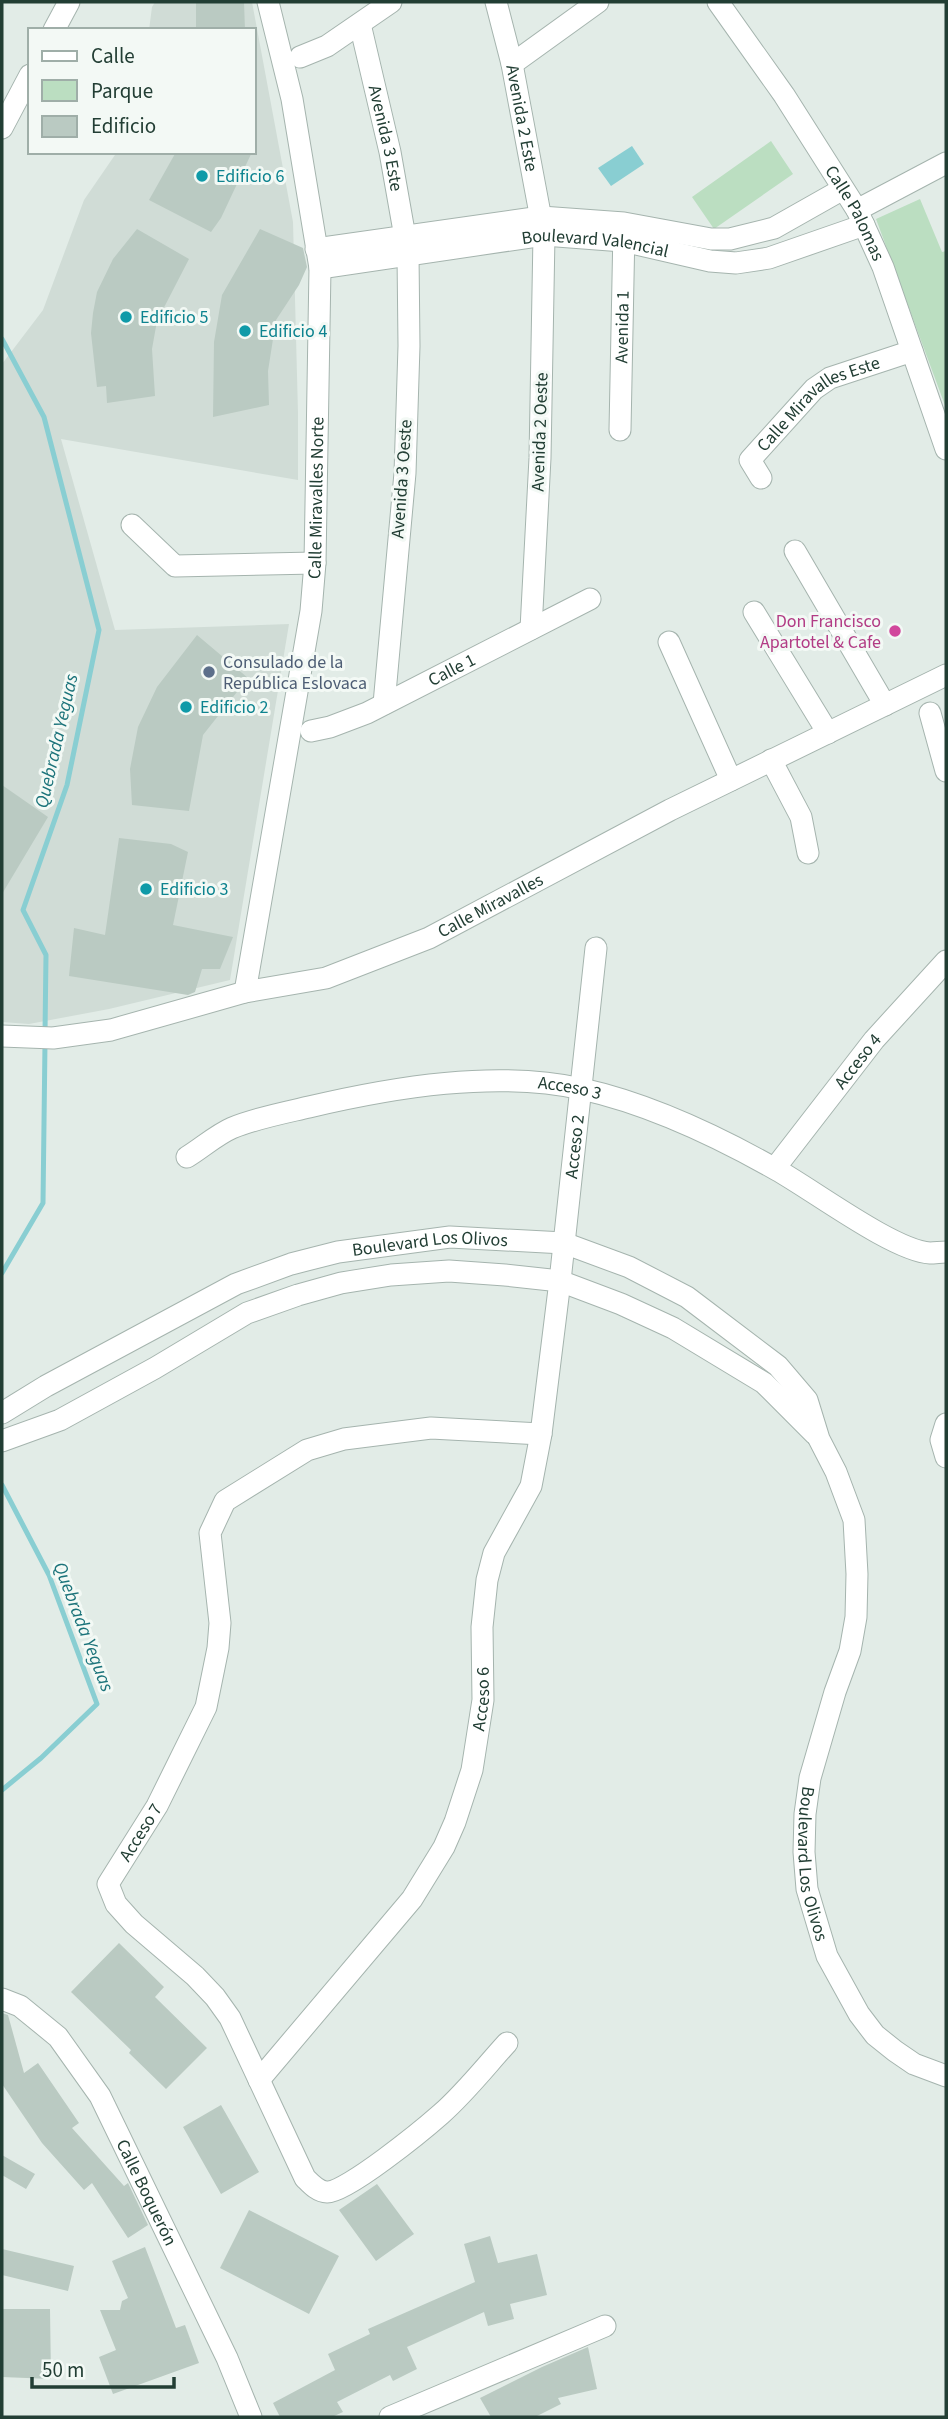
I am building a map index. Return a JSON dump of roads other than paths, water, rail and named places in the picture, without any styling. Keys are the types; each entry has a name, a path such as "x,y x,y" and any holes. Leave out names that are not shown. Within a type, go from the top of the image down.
{"street":[{"path":"55,28 69,2"},
{"name":"Calle Miravalles Norte","path":"245,992 311,611 315,563 318,258 292,99 268,2"},
{"path":"300,57 327,46 391,2"},
{"name":"Avenida 2 Este","path":"496,2 512,65 542,226"},
{"path":"512,65 598,2"},
{"name":"Calle Palomas","path":"718,2 784,94 861,218 883,267 946,449"},
{"name":"Avenida 3 Este","path":"360,24 390,152 407,244"},
{"path":"2,128 28,79"},
{"name":"Boulevard Valencial","path":"624,232 710,261 736,263 769,258 861,218 946,163"},
{"name":"Boulevard Valencial","path":"318,258 542,226 730,239 774,228 844,189"},
{"name":"Avenida 2 Oeste","path":"531,629 540,458 542,226"},
{"name":"Avenida 1","path":"620,430 624,232"},
{"name":"Avenida 3 Oeste","path":"384,704 405,473 409,346 407,244"},
{"name":"Calle Miravalles Este","path":"761,478 750,460 814,388 830,378 912,351"},
{"path":"132,525 175,566 315,563"},
{"path":"795,551 885,705"},
{"name":"Calle 1","path":"311,731 348,721 384,704 590,599"},
{"path":"754,612 828,733"},
{"path":"669,642 731,780"},
{"name":"Calle Miravalles","path":"2,1035 42,1038 111,1030 245,992 326,978 429,938 670,810 946,676"},
{"path":"930,713 946,771"},
{"path":"771,760 801,817 808,853"},
{"name":"Acceso 2","path":"562,1262 596,948"},
{"name":"Acceso 4","path":"775,1168 874,1040 946,961"},
{"name":"Acceso 3","path":"187,1157 230,1129 267,1117 394,1089 527,1081 580,1088 620,1099 695,1128 775,1168 902,1245 938,1252"},
{"name":"Boulevard Los Olivos","path":"2,1413 149,1329 236,1284 291,1264 338,1252 450,1237 562,1262 629,1267 687,1297 778,1366 807,1400 819,1439 836,1472 854,1520 856,1617 850,1651 810,1778 805,1814 807,1889 827,1956 859,2014 875,2035 895,2051 914,2064 946,2077"},
{"name":"Boulevard Los Olivos","path":"2,1441 60,1420 247,1313 298,1295 366,1279 562,1262 621,1304 673,1328 765,1383 819,1439"},
{"name":"Acceso 6","path":"259,2080 412,1899 448,1839 472,1770 479,1728 483,1700 484,1598 487,1580 494,1553 531,1486 541,1434 562,1262"},
{"path":"199,1305 208,1337"},
{"path":"946,1424 941,1440 946,1457"},
{"name":"Acceso 7","path":"507,2043 442,2113 357,2179 326,2193 305,2178 230,2018 215,1997 178,1959 134,1924 116,1904 108,1885 157,1806 206,1707 218,1648 220,1623 210,1533 225,1501 307,1450 344,1439 431,1428 541,1434"},
{"name":"Calle Boquerón","path":"2,1999 20,2006 58,2037 100,2096 227,2358 251,2417"},
{"path":"390,2417 605,2326"}],"water":[{"path":"632,146 644,164 611,186 598,168"}],"waterway":[{"name":"Quebrada Yeguas","path":"2,339 44,417 99,630 67,785 23,910 46,955 45,1033"},
{"name":"Quebrada Yeguas","path":"2,1273 43,1203 45,1043"},
{"name":"Quebrada Yeguas","path":"2,1485 49,1575 97,1704 41,1758 2,1790"}],"place":[{"name":"Edificio 6","path":"202,176"},
{"name":"Edificio 5","path":"126,317"},
{"name":"Edificio 4","path":"245,331"},
{"name":"Don Francisco Apartotel & Cafe","path":"895,631"},
{"name":"Consulado de la República Eslovaca","path":"209,672"},
{"name":"Edificio 2","path":"186,707"},
{"name":"Edificio 3","path":"146,889"}]}
